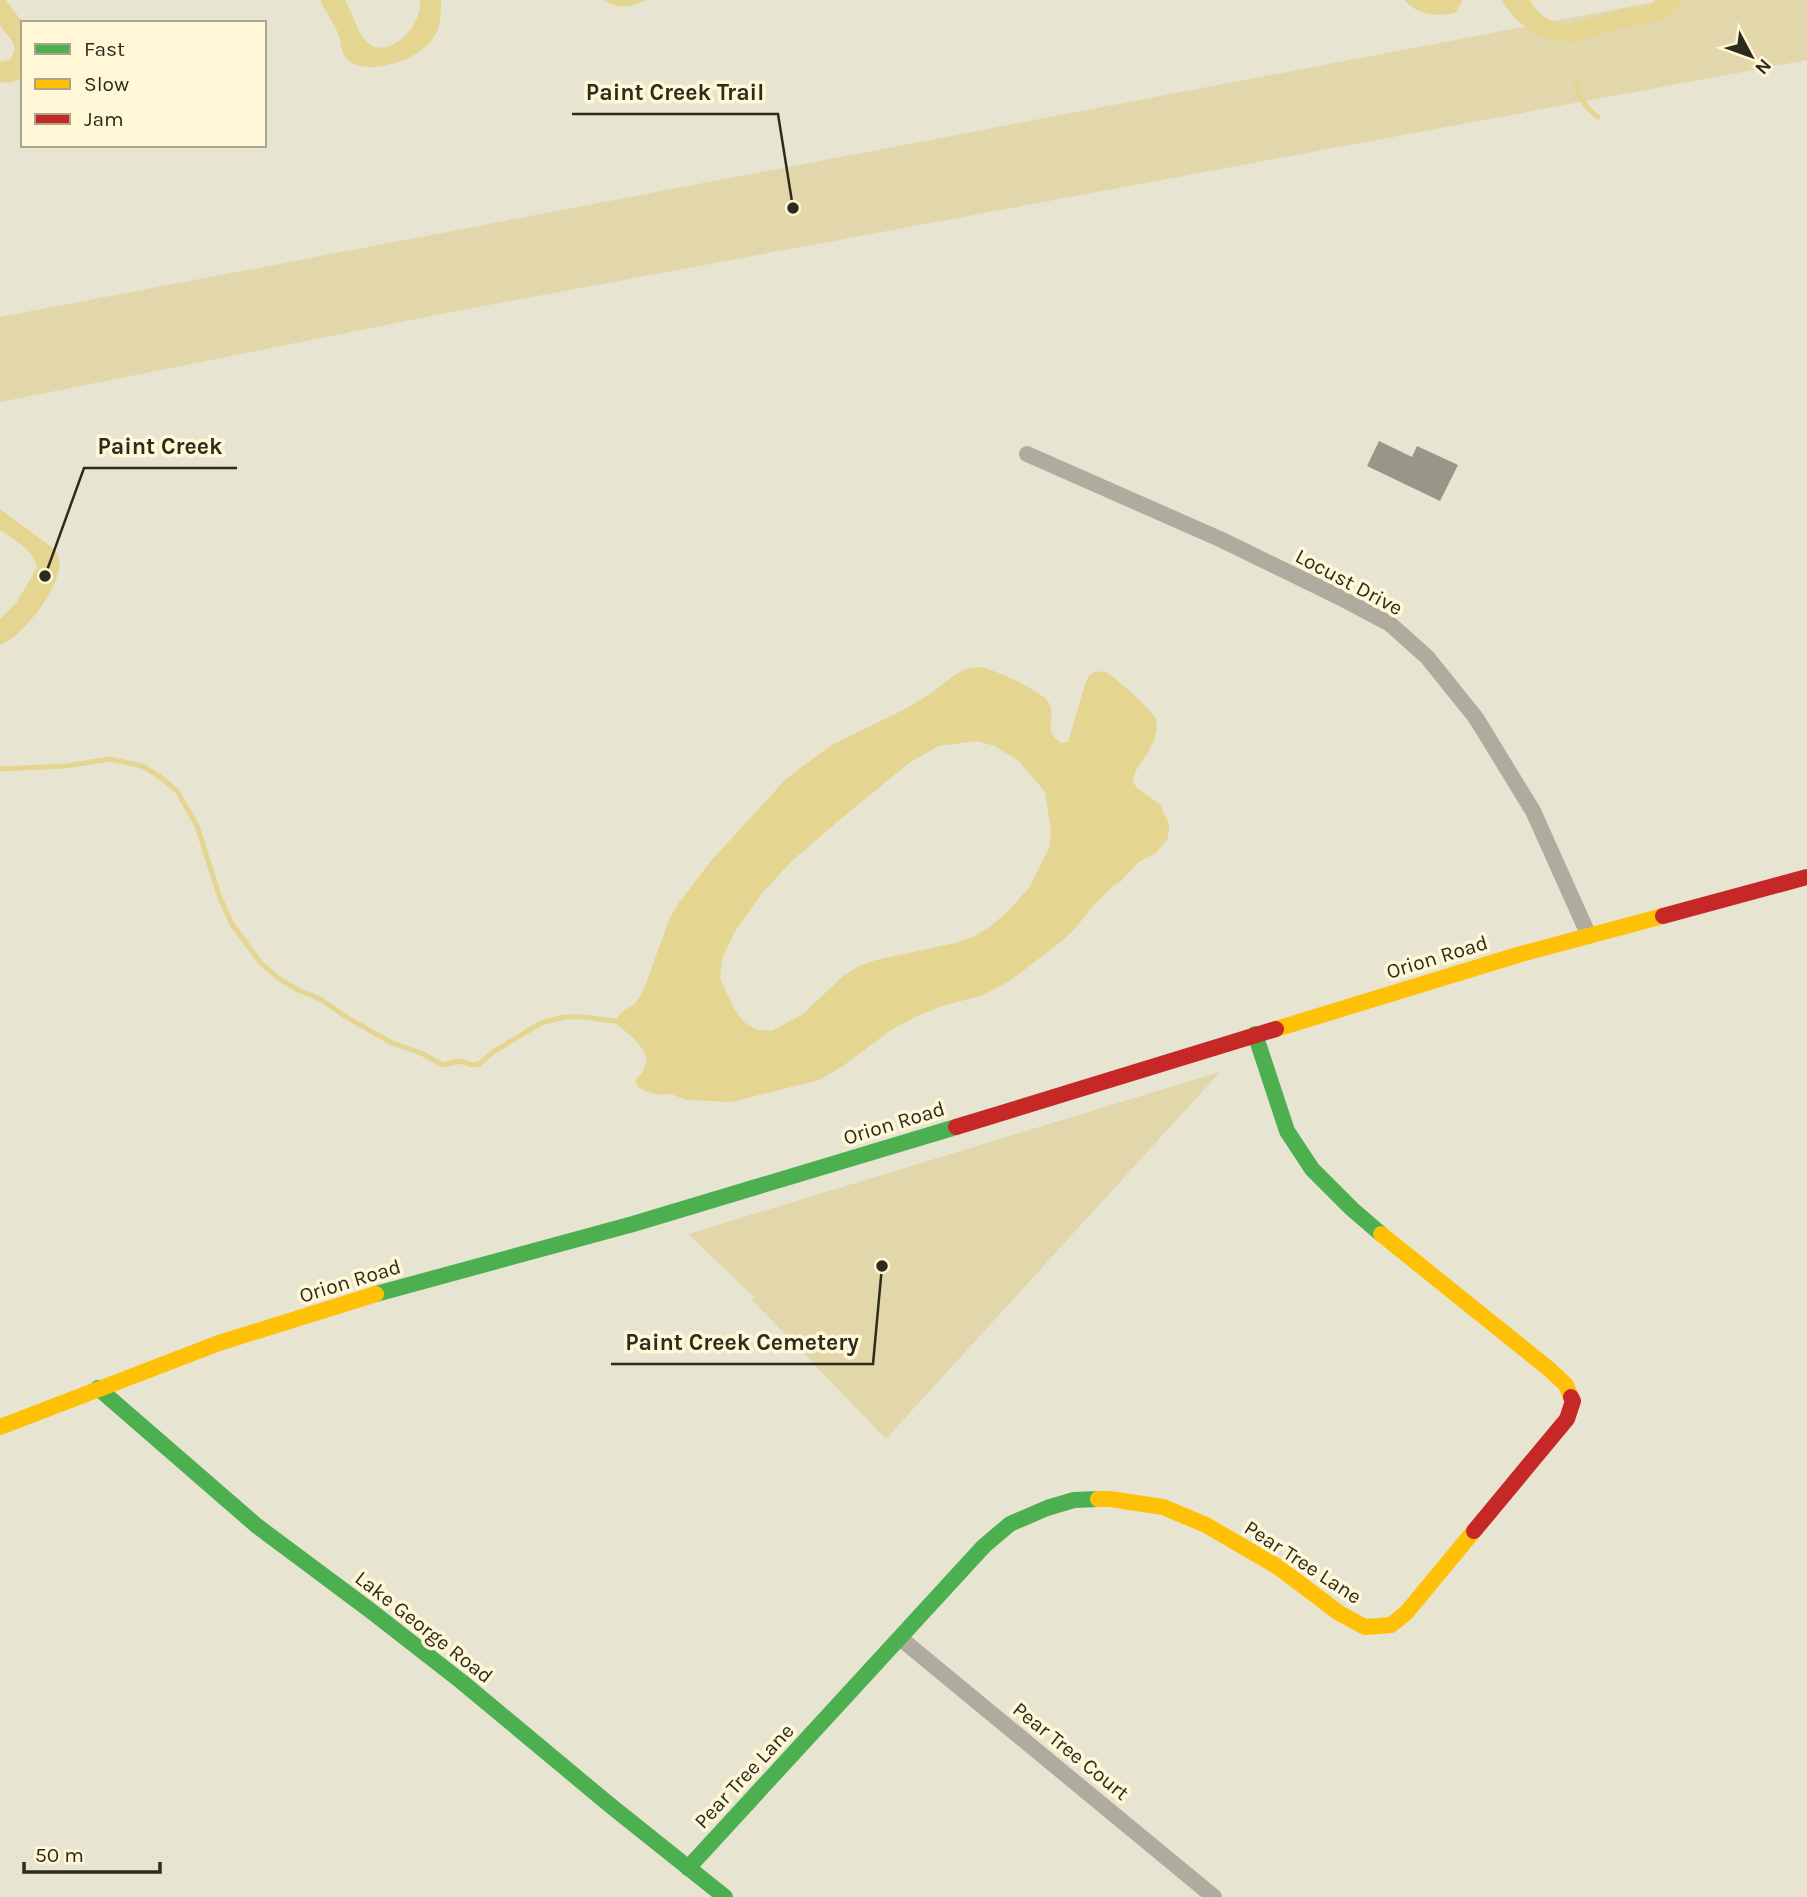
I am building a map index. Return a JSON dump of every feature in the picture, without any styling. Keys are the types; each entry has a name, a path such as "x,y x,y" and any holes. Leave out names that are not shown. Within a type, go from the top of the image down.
{"street":[{"name":"Locust Drive","path":"1027,454 1222,540 1390,624 1427,657 1476,718 1533,811 1588,936"},
{"name":"Orion Road","path":"0,1427 219,1343 338,1306 735,1194 1521,954 1807,877"},
{"name":"Pear Tree Lane","path":"688,1868 984,1546 1010,1524 1074,1500 1110,1499 1163,1507 1206,1525 1279,1567 1339,1612 1366,1627 1391,1625 1406,1614 1567,1419 1573,1401 1566,1385 1362,1218 1312,1169 1287,1131 1255,1034"},
{"name":"Lake George Road","path":"98,1388 257,1526 462,1682 725,1897"},
{"name":"Pear Tree Court","path":"900,1638 1214,1897"}],"shaded area":[{"path":"0,0 6,0 22,21 21,79 8,83 0,82 0,62 10,60 15,48 0,24"},
{"path":"320,0 345,0 361,34 368,43 376,47 395,44 411,29 417,19 420,0 441,0 440,22 431,41 415,54 391,64 366,67 345,57 336,29"},
{"path":"603,0 647,0 625,6"},
{"path":"1404,0 1463,0 1455,13 1441,15 1421,12"},
{"path":"1502,0 1530,0 1546,18 1569,25 1626,9 1648,7 1655,0 1684,0 1670,15 1656,22 1572,42 1548,39 1527,28 1517,20"},
{"path":"1665,0 1807,0 1807,60 446,313 0,402 0,317"},
{"path":"0,509 54,549 59,557 59,569 49,594 30,621 20,632 0,645 0,619 16,603 37,568 32,555 0,530"},
{"path":"981,667 997,672 1045,698 1051,709 1052,733 1061,743 1068,742 1090,675 1108,673 1127,688 1156,720 1154,741 1137,769 1133,782 1137,788 1160,804 1169,824 1167,840 1156,853 1139,862 1113,886 1062,941 1008,982 983,995 917,1016 891,1030 843,1066 819,1080 731,1102 688,1100 670,1094 648,1092 638,1087 635,1081 643,1071 647,1059 638,1043 615,1023 620,1014 641,996 670,917 710,862 786,779 830,746 907,708 966,669","holes":["977,741 995,746 1019,761 1045,792 1051,832 1049,848 1029,888 991,926 973,937 857,967 843,976 803,1014 772,1031 757,1030 745,1023 734,1009 720,978 722,959 734,933 762,893 793,860 909,763 939,746"]},
{"path":"1220,1072 886,1439 752,1300 754,1297 688,1234"}],"building":[{"path":"1379,441 1412,457 1417,446 1458,465 1440,501 1367,466"}],"waterway":[{"path":"1576,83 1584,102 1598,117"},
{"path":"0,769 66,766 110,759 142,766 159,776 177,791 197,826 220,898 232,924 260,962 278,978 320,999 392,1043 421,1053 443,1065 459,1061 479,1064 493,1052 541,1023 564,1017 615,1021"}],"traffic: fast":[{"path":"1255,1034 1287,1131 1312,1169 1381,1234"},
{"path":"376,1294 633,1224 956,1127"},
{"path":"98,1388 257,1526 462,1682 725,1897"},
{"path":"688,1868 984,1546 1010,1524 1047,1508 1074,1500 1098,1499"}],"traffic: slow":[{"path":"1276,1029 1521,954 1663,916"},
{"path":"1381,1234 1549,1369 1566,1385 1571,1397"},
{"path":"0,1427 219,1343 376,1294"},
{"path":"1098,1499 1163,1507 1206,1525 1278,1567 1339,1613 1365,1627 1391,1625 1406,1613 1474,1531"}],"traffic: jam":[{"path":"1663,916 1807,877"},
{"path":"956,1127 1276,1029"},
{"path":"1474,1531 1567,1419 1573,1401 1571,1397"}],"place":[{"name":"Paint Creek Trail","path":"793,208"},
{"name":"Paint Creek","path":"45,576"},
{"name":"Paint Creek Cemetery","path":"882,1266"}]}
